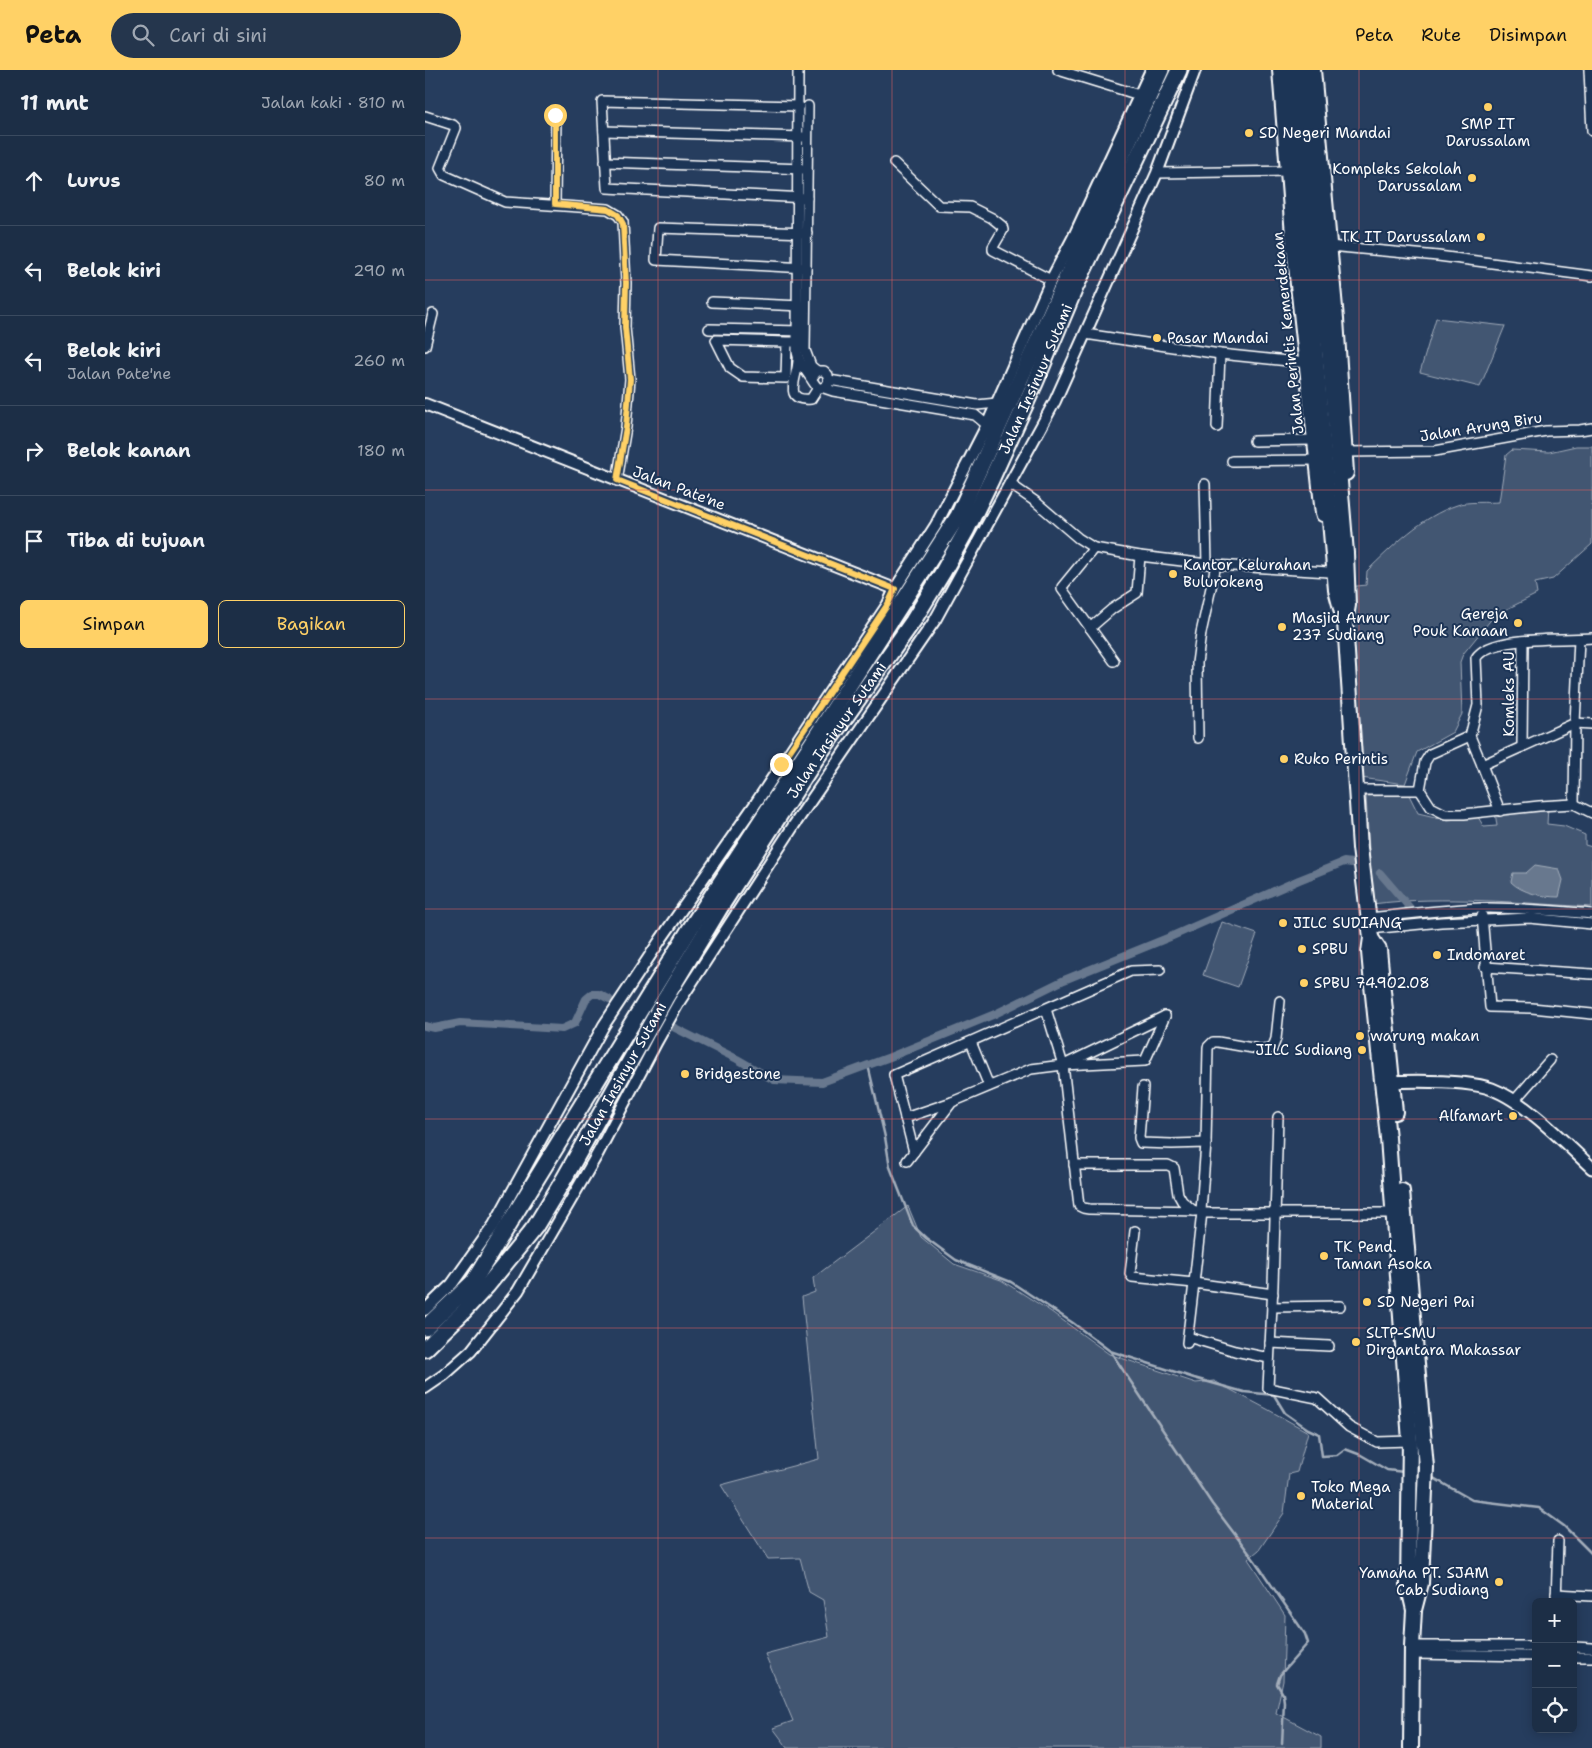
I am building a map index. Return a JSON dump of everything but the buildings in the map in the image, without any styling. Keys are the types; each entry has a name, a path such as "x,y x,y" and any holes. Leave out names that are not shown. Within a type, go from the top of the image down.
{"highway":[{"name":"Jalan Insinyur Sutami","path":"425,1328 473,1282 690,929 958,516 1161,70"},
{"name":"Jalan Insinyur Sutami","path":"425,1349 487,1286 535,1227 665,999 721,906 815,760 913,621 943,572 991,480 1079,279 1179,70"}],"main road":[{"name":"Jalan Perintis Kemerdekaan","path":"1280,70 1294,248 1330,582 1342,590"},
{"name":"Jalan Perintis Kemerdekaan","path":"1293,70 1305,243 1342,590 1348,605 1345,622 1363,790 1359,848 1370,929 1369,952 1372,985 1387,1082 1419,1373 1426,1467 1421,1583 1413,1610"},
{"name":"Jalan Perintis Kemerdekaan","path":"1304,70 1317,241 1335,415 1346,553 1342,590"},
{"name":"Jalan Perintis Kemerdekaan","path":"1313,70 1336,319 1352,577 1342,590"},
{"name":"Jalan Perintis Kemerdekaan","path":"1387,1082 1410,1441 1408,1584 1413,1610 1411,1748"},
{"path":"1387,1082 1469,1085 1493,1090 1514,1101 1592,1168"}],"street":[{"path":"798,70 803,106 801,331 807,358 814,375 814,385 977,405 997,403"},
{"path":"1058,70 1139,95"},
{"path":"425,1310 451,1284 494,1225 604,1025 826,699 888,604 895,589 936,525 987,425 1051,280 1074,236 1151,70"},
{"path":"425,1388 444,1375 471,1351 503,1312 521,1286 597,1153 679,1002 794,825 935,620 1055,401 1157,173 1195,70"},
{"path":"1589,70 1592,131"},
{"path":"802,198 607,188 602,101 803,106"},
{"path":"555,115 555,204"},
{"path":"425,116 453,125 456,128 440,168 444,175 505,202 608,209 618,215 623,224 626,283 625,327 630,379 626,427 617,480"},
{"path":"603,131 803,137"},
{"path":"605,162 803,169"},
{"path":"894,163 939,206 970,207 997,221 1003,230 993,250 1051,280"},
{"path":"1157,173 1289,171"},
{"path":"802,233 658,228 656,260 802,268"},
{"path":"1329,246 1438,256 1592,276"},
{"path":"712,302 801,306"},
{"path":"425,346 433,314"},
{"path":"709,329 801,331"},
{"path":"798,359 805,372 814,375 824,371 828,375 824,385 811,399 803,400 796,397 793,392 793,384 798,369 797,342 801,331"},
{"path":"1085,334 1220,354 1307,363"},
{"path":"787,342 786,378 777,378 743,377 730,368 716,340 797,342"},
{"path":"1217,427 1220,354"},
{"path":"824,385 833,391 975,415 987,425"},
{"name":"Jalan Pate'ne","path":"425,404 895,589"},
{"path":"975,415 979,409 977,405"},
{"name":"Jalan Arung Biru","path":"1345,452 1435,451 1545,431 1592,428"},
{"path":"1254,440 1315,440"},
{"path":"1233,461 1317,460"},
{"path":"1010,484 1036,502 1078,538 1094,548 1140,556 1212,564 1329,572"},
{"path":"1198,738 1197,663 1212,564 1205,484"},
{"path":"1094,548 1062,587 1114,661"},
{"path":"1090,628 1112,609 1137,593 1140,556"},
{"name":"Komleks AU","path":"1470,736 1478,705 1477,656 1497,645 1523,640 1592,638"},
{"path":"1574,804 1579,639"},
{"name":"Komleks AU","path":"1522,747 1523,640"},
{"name":"Komleks AU","path":"1482,764 1575,723 1592,724"},
{"path":"1500,811 1470,736 1430,754 1425,762 1421,790 1431,807 1443,813 1464,814 1500,811 1539,806 1574,804 1592,813"},
{"path":"1363,790 1421,790"},
{"path":"1370,929 1407,913 1481,908 1550,910 1592,914"},
{"path":"1481,908 1490,1008 1533,1008 1592,1014"},
{"path":"1370,929 1441,922 1529,918 1592,924"},
{"path":"1485,966 1560,970 1592,974"},
{"path":"914,1152 894,1075 1131,971 1160,970"},
{"path":"1269,1358 1188,1340 1206,1143 1208,1047 1213,1042 1218,1042 1264,1050 1272,1049 1276,1039 1281,1001"},
{"path":"1046,1009 1063,1065 1078,1202 1083,1208 1274,1214 1394,1213"},
{"path":"905,1118 952,1102 1031,1069 1063,1065 1145,1061 1165,1016 1063,1065"},
{"path":"971,1042 989,1086"},
{"path":"1514,1101 1550,1060"},
{"path":"1143,1087 1139,1138 1141,1143 1206,1143"},
{"path":"907,1161 952,1102"},
{"path":"1278,1117 1273,1294 1268,1388 1270,1390 1317,1398 1349,1427 1377,1442 1410,1441"},
{"path":"1074,1165 1168,1165 1174,1168 1178,1194 1182,1201 1199,1212"},
{"path":"1135,1231 1132,1277 1194,1282 1273,1294"},
{"path":"1271,1307 1340,1306"},
{"path":"1270,1343 1329,1346"},
{"path":"1557,1542 1556,1598 1592,1596"},
{"path":"1412,1650 1532,1646"},
{"path":"1577,1647 1592,1648"},
{"path":"1412,1650 1532,1656"},
{"path":"1577,1657 1592,1657"}],"shaded area":[{"path":"1436,318 1505,326 1480,387 1420,372"},
{"path":"1576,446 1592,446 1592,544 1553,579 1535,583 1537,594 1503,611 1498,611 1463,654 1460,662 1462,714 1453,732 1417,752 1405,784 1361,778 1349,587 1366,585 1367,571 1408,533 1431,517 1461,504 1499,502 1506,455 1512,450 1549,452"},
{"path":"1409,795 1418,813 1448,820 1478,817 1484,827 1497,826 1495,812 1548,806 1547,824 1564,826 1585,835 1585,845 1592,847 1592,907 1454,900 1399,901 1372,904 1366,796"},
{"path":"1535,865 1559,869 1563,880 1559,897 1533,894 1511,882 1513,873 1526,873"},
{"path":"1222,922 1257,934 1238,987 1203,975"},
{"path":"908,1206 921,1237 954,1264 1001,1280 1050,1311 1109,1354 1196,1383 1214,1381 1308,1432 1297,1472 1289,1474 1284,1513 1259,1550 1248,1559 1285,1615 1283,1681 1276,1713 1321,1737 1321,1748 788,1748 773,1728 793,1721 765,1654 829,1637 823,1600 809,1592 800,1558 768,1559 721,1485 819,1459 802,1297 815,1292 813,1278"}],"waterway":[{"path":"667,1024 774,1080 822,1082 890,1057 995,1014 1064,980 1170,937 1299,880 1344,862 1352,863"},
{"path":"1380,873 1410,908"},
{"path":"425,1026 434,1028 460,1023 562,1029 575,1023 586,999 592,994 599,994 609,999"},
{"path":"868,1065 890,1167 913,1226 926,1238 956,1260 1011,1282 1073,1323 1110,1351 1244,1392 1274,1395 1285,1413 1308,1429 1319,1434 1322,1456 1337,1455 1345,1449 1361,1455 1387,1470 1404,1472"},
{"path":"1111,1352 1212,1504 1255,1561 1305,1634 1308,1643 1280,1675 1277,1684 1283,1694 1284,1702 1282,1744"},
{"path":"1430,1476 1472,1500 1539,1508 1564,1526 1592,1554"}],"place":[{"name":"SMP IT Darussalam","path":"1488,107"},
{"name":"SD Negeri Mandai","path":"1249,133"},
{"name":"Kompleks Sekolah Darussalam","path":"1472,178"},
{"name":"TK IT Darussalam","path":"1481,237"},
{"name":"Pasar Mandai","path":"1157,338"},
{"name":"Kantor Kelurahan Bulurokeng","path":"1173,574"},
{"name":"Gereja Pouk Kanaan","path":"1518,623"},
{"name":"Masjid Annur 237 Sudiang","path":"1282,627"},
{"name":"Ruko Perintis","path":"1284,759"},
{"name":"JILC SUDIANG","path":"1283,923"},
{"name":"SPBU","path":"1302,949"},
{"name":"Indomaret","path":"1437,955"},
{"name":"SPBU 74.902.08","path":"1304,983"},
{"name":"warung makan","path":"1360,1036"},
{"name":"JILC Sudiang","path":"1362,1050"},
{"name":"Bridgestone","path":"685,1074"},
{"name":"Alfamart","path":"1513,1116"},
{"name":"TK Pend. Taman Asoka","path":"1324,1256"},
{"name":"SD Negeri Pai","path":"1367,1302"},
{"name":"SLTP-SMU Dirgantara Makassar","path":"1356,1342"},
{"name":"Toko Mega Material","path":"1301,1496"},
{"name":"Yamaha PT. SJAM Cab. Sudiang","path":"1499,1582"}],"route":[{"path":"555,115 555,204 608,209 618,215 624,227 625,327 630,379 626,427 617,480 895,589 888,604 781,764"}]}
